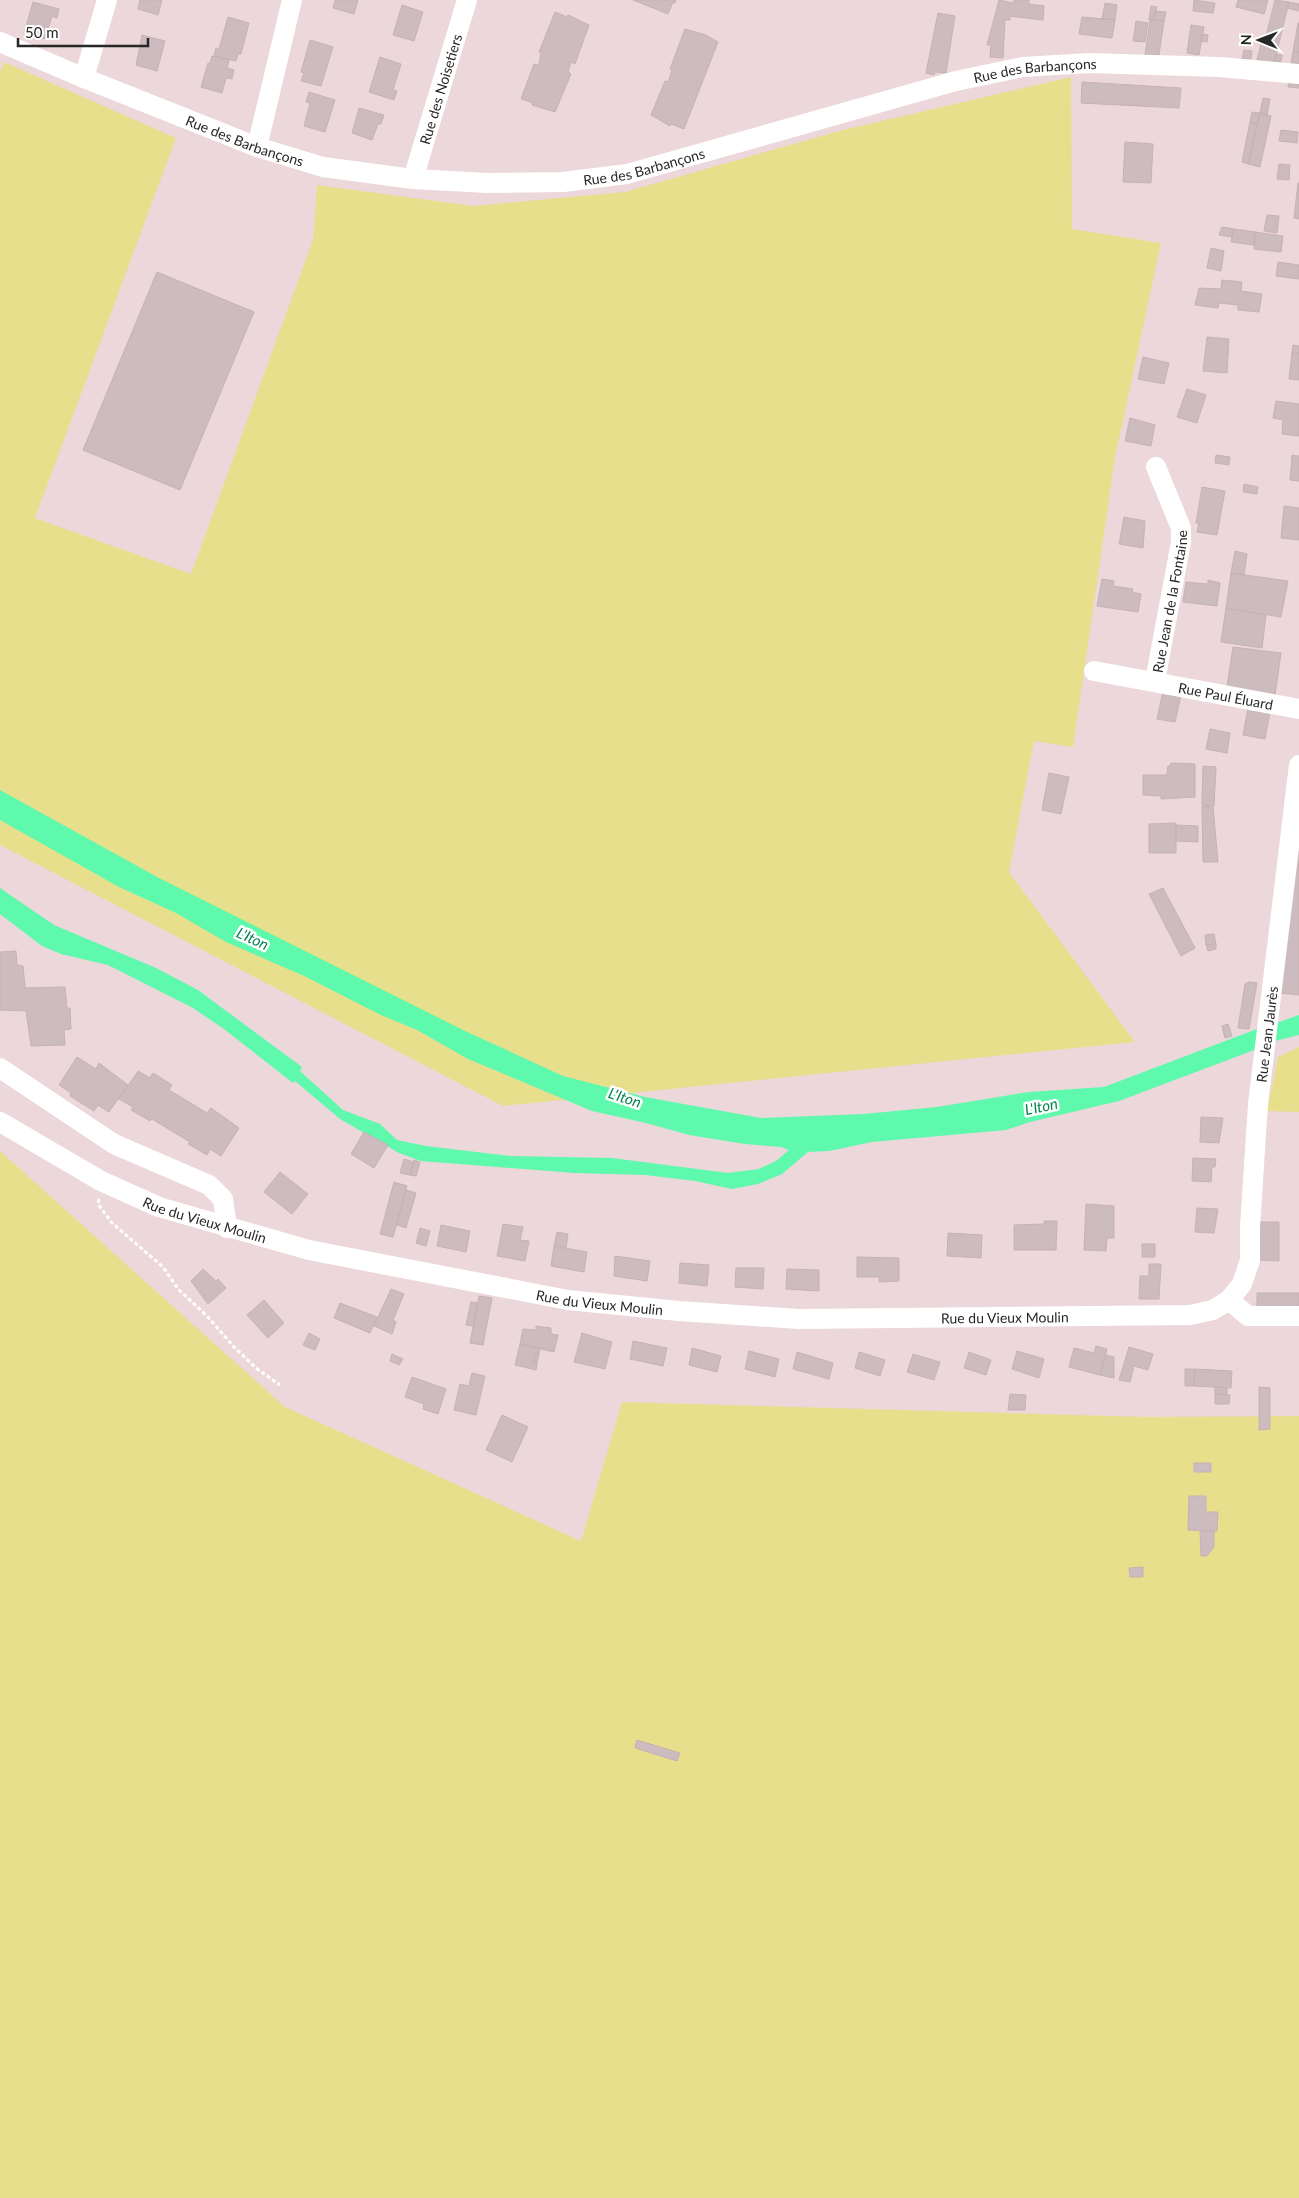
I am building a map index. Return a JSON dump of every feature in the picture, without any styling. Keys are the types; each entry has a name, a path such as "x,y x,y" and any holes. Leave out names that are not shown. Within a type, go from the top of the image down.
{"street":[{"path":"84,78 107,0"},
{"path":"257,147 292,0"},
{"name":"Rue des Noisetiers","path":"413,179 467,0"},
{"name":"Rue des Barbançons","path":"0,42 84,78 257,147 323,166 413,179 488,183 554,182 627,174 929,88 1023,67 1099,64 1219,68 1299,74"},
{"name":"Rue Jean de la Fontaine","path":"1155,681 1181,542 1181,528 1156,467"},
{"name":"Rue Paul Éluard","path":"1094,671 1299,709"},
{"name":"Rue Jean Jaurès","path":"1229,1300 1242,1284 1250,1260 1250,1227 1258,1104 1299,765"},
{"path":"0,1068 114,1144 209,1185 223,1199 227,1228"},
{"name":"Rue du Vieux Moulin","path":"0,1122 102,1181 159,1207 227,1228 310,1250 568,1300 679,1312 799,1320 1190,1315 1213,1310 1229,1300"},
{"path":"1229,1300 1248,1316 1299,1316"}],"path":[{"path":"102,1181 98,1204 112,1223 163,1267 178,1289 207,1316 239,1352 280,1386"}],"shaded area":[{"path":"4,62 176,138 35,518 191,574 313,240 317,185 473,206 625,192 843,130 1071,77 1072,229 1161,243 1115,458 1073,747 1034,741 1009,872 1135,1042 503,1106 0,845 0,72"},
{"path":"1299,1047 1299,1112 1267,1111 1278,1057"},
{"path":"0,1151 285,1407 581,1541 622,1402 1146,1417 1299,1416 1299,2198 0,2198"}],"water":[{"name":"L'Iton","path":"0,790 159,878 463,1030 563,1076 645,1097 761,1118 864,1114 937,1107 1029,1092 1104,1087 1257,1029 1257,1049 1119,1101 1030,1122 1006,1130 872,1142 829,1151 808,1152 782,1174 758,1184 732,1189 695,1181 645,1175 574,1173 421,1161 399,1153 340,1119 295,1081 293,1083 224,1029 193,1008 108,965 61,954 42,946 0,914 0,888 54,925 156,968 198,990 302,1067 300,1071 343,1110 380,1124 397,1140 426,1146 510,1156 612,1158 728,1173 759,1169 776,1161 789,1150 781,1147 745,1144 689,1135 592,1111 468,1059 417,1030 381,1015 304,976 226,942 176,913 119,887 0,820"},
{"path":"1299,1015 1299,1035 1267,1043 1268,1026"}],"building":[{"path":"140,0 162,0 158,15 138,9"},
{"path":"335,0 358,0 354,14 333,8"},
{"path":"633,0 676,0 675,3 673,2 668,14"},
{"path":"999,0 1013,3 1014,0 1029,0 1029,4 1044,6 1043,20 1010,16 1010,20 1005,20 1003,58 990,57 991,45 987,45"},
{"path":"1194,0 1215,3 1213,13 1193,11"},
{"path":"1238,0 1268,0 1264,14 1236,7"},
{"path":"1275,0 1289,2 1278,47 1264,44"},
{"path":"33,2 59,9 57,18 52,16 45,39 24,33"},
{"path":"1289,2 1299,4 1298,11 1287,8"},
{"path":"1105,3 1117,5 1115,20 1102,19"},
{"path":"402,5 423,12 414,41 393,35"},
{"path":"1151,6 1157,7 1153,20 1149,20"},
{"path":"1156,11 1166,12 1164,21 1153,20"},
{"path":"555,12 567,17 568,15 589,25 575,64 571,62 568,72 571,74 555,112 532,105 533,103 521,99 534,64 539,65 541,53 539,52"},
{"path":"938,13 955,16 946,73 935,72 934,75 926,73"},
{"path":"228,17 249,23 241,54 238,54 236,61 214,56 216,48 219,49"},
{"path":"1082,17 1115,20 1112,38 1079,34"},
{"path":"1150,20 1164,21 1159,55 1145,55"},
{"path":"1136,21 1148,23 1145,42 1133,41"},
{"path":"1298,23 1299,52 1293,52"},
{"path":"1191,25 1204,27 1199,55 1187,53"},
{"path":"685,29 706,35 718,42 684,129 671,124 670,126 651,115 665,81 668,82 672,70 670,69"},
{"path":"1202,34 1208,35 1207,42 1201,41"},
{"path":"142,35 165,41 157,71 136,65"},
{"path":"310,40 333,47 321,86 301,81 304,73 301,72"},
{"path":"1261,44 1278,47 1275,62 1257,60"},
{"path":"1244,50 1252,51 1251,59 1242,59"},
{"path":"1293,52 1299,52 1299,64 1291,63"},
{"path":"1276,54 1282,55 1281,62 1275,62"},
{"path":"212,56 229,60 227,68 234,70 232,79 226,78 222,93 201,87"},
{"path":"380,57 401,64 393,90 397,91 394,100 369,92"},
{"path":"1289,80 1299,81 1299,88 1288,87"},
{"path":"1082,82 1181,88 1179,108 1081,103"},
{"path":"309,92 335,100 325,132 304,126 310,103 306,102"},
{"path":"1263,98 1270,99 1267,115 1260,113"},
{"path":"359,108 384,115 381,124 378,124 372,140 352,133"},
{"path":"1252,112 1260,113 1257,124 1250,122"},
{"path":"1260,113 1271,116 1260,167 1248,164"},
{"path":"1250,122 1257,124 1248,164 1242,162"},
{"path":"1281,130 1298,132 1297,143 1279,141"},
{"path":"1125,142 1153,144 1151,183 1123,182"},
{"path":"1279,164 1290,165 1289,180 1277,179"},
{"path":"1299,183 1299,219 1294,218"},
{"path":"1267,215 1279,216 1277,233 1264,231"},
{"path":"1222,227 1234,229 1232,237 1219,235"},
{"path":"1234,229 1255,232 1254,245 1231,242"},
{"path":"1255,232 1283,236 1281,252 1254,249"},
{"path":"1211,248 1224,251 1221,271 1207,268"},
{"path":"1278,262 1299,265 1299,279 1276,276"},
{"path":"157,272 254,312 180,490 83,450"},
{"path":"1222,280 1242,282 1241,291 1262,294 1259,312 1238,310 1238,305 1229,304 1219,303 1218,308 1195,305 1199,288 1221,289"},
{"path":"1207,337 1229,339 1227,373 1203,371"},
{"path":"1293,345 1299,346 1299,353 1292,352"},
{"path":"1292,352 1299,353 1299,380 1289,379"},
{"path":"1143,357 1169,363 1164,384 1138,379"},
{"path":"1187,389 1206,395 1197,423 1177,417"},
{"path":"1276,401 1299,404 1299,436 1282,434 1283,420 1273,418"},
{"path":"1130,418 1155,425 1151,446 1125,441"},
{"path":"1216,455 1230,457 1229,465 1215,463"},
{"path":"1292,455 1299,456 1299,481 1290,480"},
{"path":"1244,484 1258,487 1257,494 1243,492"},
{"path":"1202,487 1225,491 1217,535 1197,532 1199,523 1196,523"},
{"path":"1284,506 1299,508 1299,540 1281,538"},
{"path":"1124,517 1145,521 1143,548 1119,544"},
{"path":"1235,551 1247,554 1244,575 1231,573"},
{"path":"1231,573 1288,581 1281,617 1226,608"},
{"path":"1102,579 1114,581 1113,586 1133,589 1132,592 1141,594 1138,612 1097,606"},
{"path":"1208,580 1220,583 1217,606 1183,602 1186,582 1208,584"},
{"path":"1226,608 1266,615 1262,648 1221,642"},
{"path":"1233,647 1281,653 1274,702 1226,693"},
{"path":"1163,691 1181,695 1175,722 1157,719"},
{"path":"1248,708 1270,712 1265,739 1243,735"},
{"path":"1210,729 1230,733 1227,753 1206,749"},
{"path":"1171,763 1195,764 1195,797 1161,799 1161,796 1143,795 1143,775 1167,775 1168,766"},
{"path":"1203,766 1216,767 1214,806 1202,805"},
{"path":"1049,773 1069,777 1061,814 1042,810"},
{"path":"1202,806 1213,807 1218,862 1203,862"},
{"path":"1176,823 1176,853 1149,853 1149,824"},
{"path":"1176,825 1198,826 1198,842 1176,841"},
{"path":"1297,851 1299,852 1299,995 1279,993"},
{"path":"1163,888 1195,948 1181,956 1149,894"},
{"path":"1214,934 1216,944 1206,945 1205,935"},
{"path":"1216,944 1216,949 1208,951 1206,945"},
{"path":"16,951 17,965 23,966 25,988 65,987 67,1008 70,1008 71,1029 64,1030 65,1045 31,1046 26,1011 0,1010 0,952"},
{"path":"1249,982 1257,983 1249,1029 1238,1028 1245,984"},
{"path":"1228,1024 1232,1036 1225,1038 1222,1026"},
{"path":"77,1057 96,1069 99,1063 128,1085 109,1112 98,1105 94,1111 70,1096 71,1093 59,1085"},
{"path":"138,1071 150,1078 153,1073 172,1085 169,1090 207,1113 211,1108 239,1128 221,1156 210,1149 207,1155 188,1144 190,1142 152,1119 150,1121 131,1110 133,1107 119,1099"},
{"path":"1201,1117 1223,1118 1219,1143 1200,1142"},
{"path":"364,1132 388,1145 374,1168 351,1154"},
{"path":"1193,1158 1216,1159 1215,1167 1212,1167 1211,1182 1192,1181"},
{"path":"404,1159 414,1162 410,1175 400,1173"},
{"path":"414,1160 420,1162 416,1176 410,1175"},
{"path":"280,1172 308,1194 292,1214 264,1192"},
{"path":"394,1182 407,1186 393,1237 380,1234"},
{"path":"406,1190 416,1193 406,1228 397,1225"},
{"path":"1086,1204 1114,1206 1114,1238 1107,1238 1106,1251 1084,1250"},
{"path":"1197,1208 1218,1209 1214,1233 1195,1232"},
{"path":"1044,1221 1057,1221 1056,1250 1014,1250 1014,1225 1044,1224"},
{"path":"1259,1222 1279,1222 1279,1261 1258,1260"},
{"path":"503,1224 523,1227 520,1240 529,1241 525,1261 497,1256"},
{"path":"441,1225 470,1231 466,1252 437,1246"},
{"path":"420,1228 430,1231 426,1246 416,1243"},
{"path":"557,1232 568,1234 566,1248 554,1246"},
{"path":"948,1233 982,1235 981,1258 947,1256"},
{"path":"1142,1244 1155,1244 1155,1257 1142,1257"},
{"path":"554,1246 587,1252 584,1272 551,1266"},
{"path":"615,1256 650,1261 647,1281 614,1276"},
{"path":"857,1257 899,1258 899,1281 879,1282 879,1277 857,1277"},
{"path":"680,1263 709,1265 707,1286 679,1283"},
{"path":"1149,1264 1161,1264 1159,1299 1139,1299 1140,1276 1149,1276"},
{"path":"736,1268 764,1268 763,1289 735,1287"},
{"path":"203,1269 216,1281 218,1279 226,1288 208,1304 191,1281"},
{"path":"787,1269 819,1270 819,1291 786,1289"},
{"path":"391,1289 404,1294 393,1320 396,1322 392,1334 374,1326"},
{"path":"1257,1293 1299,1293 1299,1309 1257,1310"},
{"path":"479,1296 492,1298 483,1345 470,1343"},
{"path":"264,1300 284,1323 268,1338 247,1315"},
{"path":"471,1302 478,1303 473,1326 466,1325"},
{"path":"340,1303 377,1317 370,1333 334,1318"},
{"path":"536,1326 551,1328 551,1334 558,1335 554,1352 520,1344 523,1329 536,1330"},
{"path":"309,1333 320,1339 315,1350 303,1345"},
{"path":"582,1333 612,1342 605,1369 574,1362"},
{"path":"633,1341 667,1348 663,1366 630,1359"},
{"path":"520,1344 540,1348 539,1354 535,1354 533,1362 537,1363 536,1370 515,1365"},
{"path":"1096,1346 1107,1349 1100,1375 1069,1367 1074,1348 1094,1353"},
{"path":"1129,1347 1153,1354 1148,1370 1134,1366 1130,1382 1119,1380"},
{"path":"692,1348 721,1356 717,1372 689,1365"},
{"path":"749,1351 779,1359 775,1377 745,1369"},
{"path":"1017,1351 1044,1359 1039,1378 1012,1369"},
{"path":"797,1352 833,1363 829,1379 793,1369"},
{"path":"859,1352 885,1360 880,1376 855,1368"},
{"path":"969,1352 991,1360 986,1375 964,1368"},
{"path":"392,1354 403,1359 399,1365 390,1361"},
{"path":"535,1354 539,1354 537,1363 533,1362"},
{"path":"913,1354 940,1362 934,1380 907,1372"},
{"path":"1106,1355 1114,1357 1114,1378 1100,1375"},
{"path":"1185,1369 1195,1369 1194,1386 1185,1386"},
{"path":"1195,1369 1232,1371 1231,1388 1194,1386"},
{"path":"472,1373 485,1376 476,1415 454,1410 460,1384 469,1386"},
{"path":"412,1377 446,1389 438,1414 423,1409 424,1404 405,1397"},
{"path":"1215,1387 1227,1388 1227,1395 1215,1394"},
{"path":"1259,1387 1270,1388 1270,1429 1259,1430"},
{"path":"1010,1394 1026,1395 1025,1410 1008,1410"},
{"path":"1215,1394 1230,1395 1229,1404 1215,1404"},
{"path":"502,1415 528,1427 512,1462 486,1450"},
{"path":"1194,1463 1211,1463 1211,1472 1194,1472"},
{"path":"1189,1496 1206,1496 1206,1512 1218,1512 1217,1531 1188,1530"},
{"path":"1200,1531 1214,1531 1214,1547 1207,1556 1201,1556"},
{"path":"1143,1567 1143,1577 1130,1577 1129,1568"},
{"path":"637,1740 680,1753 677,1761 635,1748"}]}
